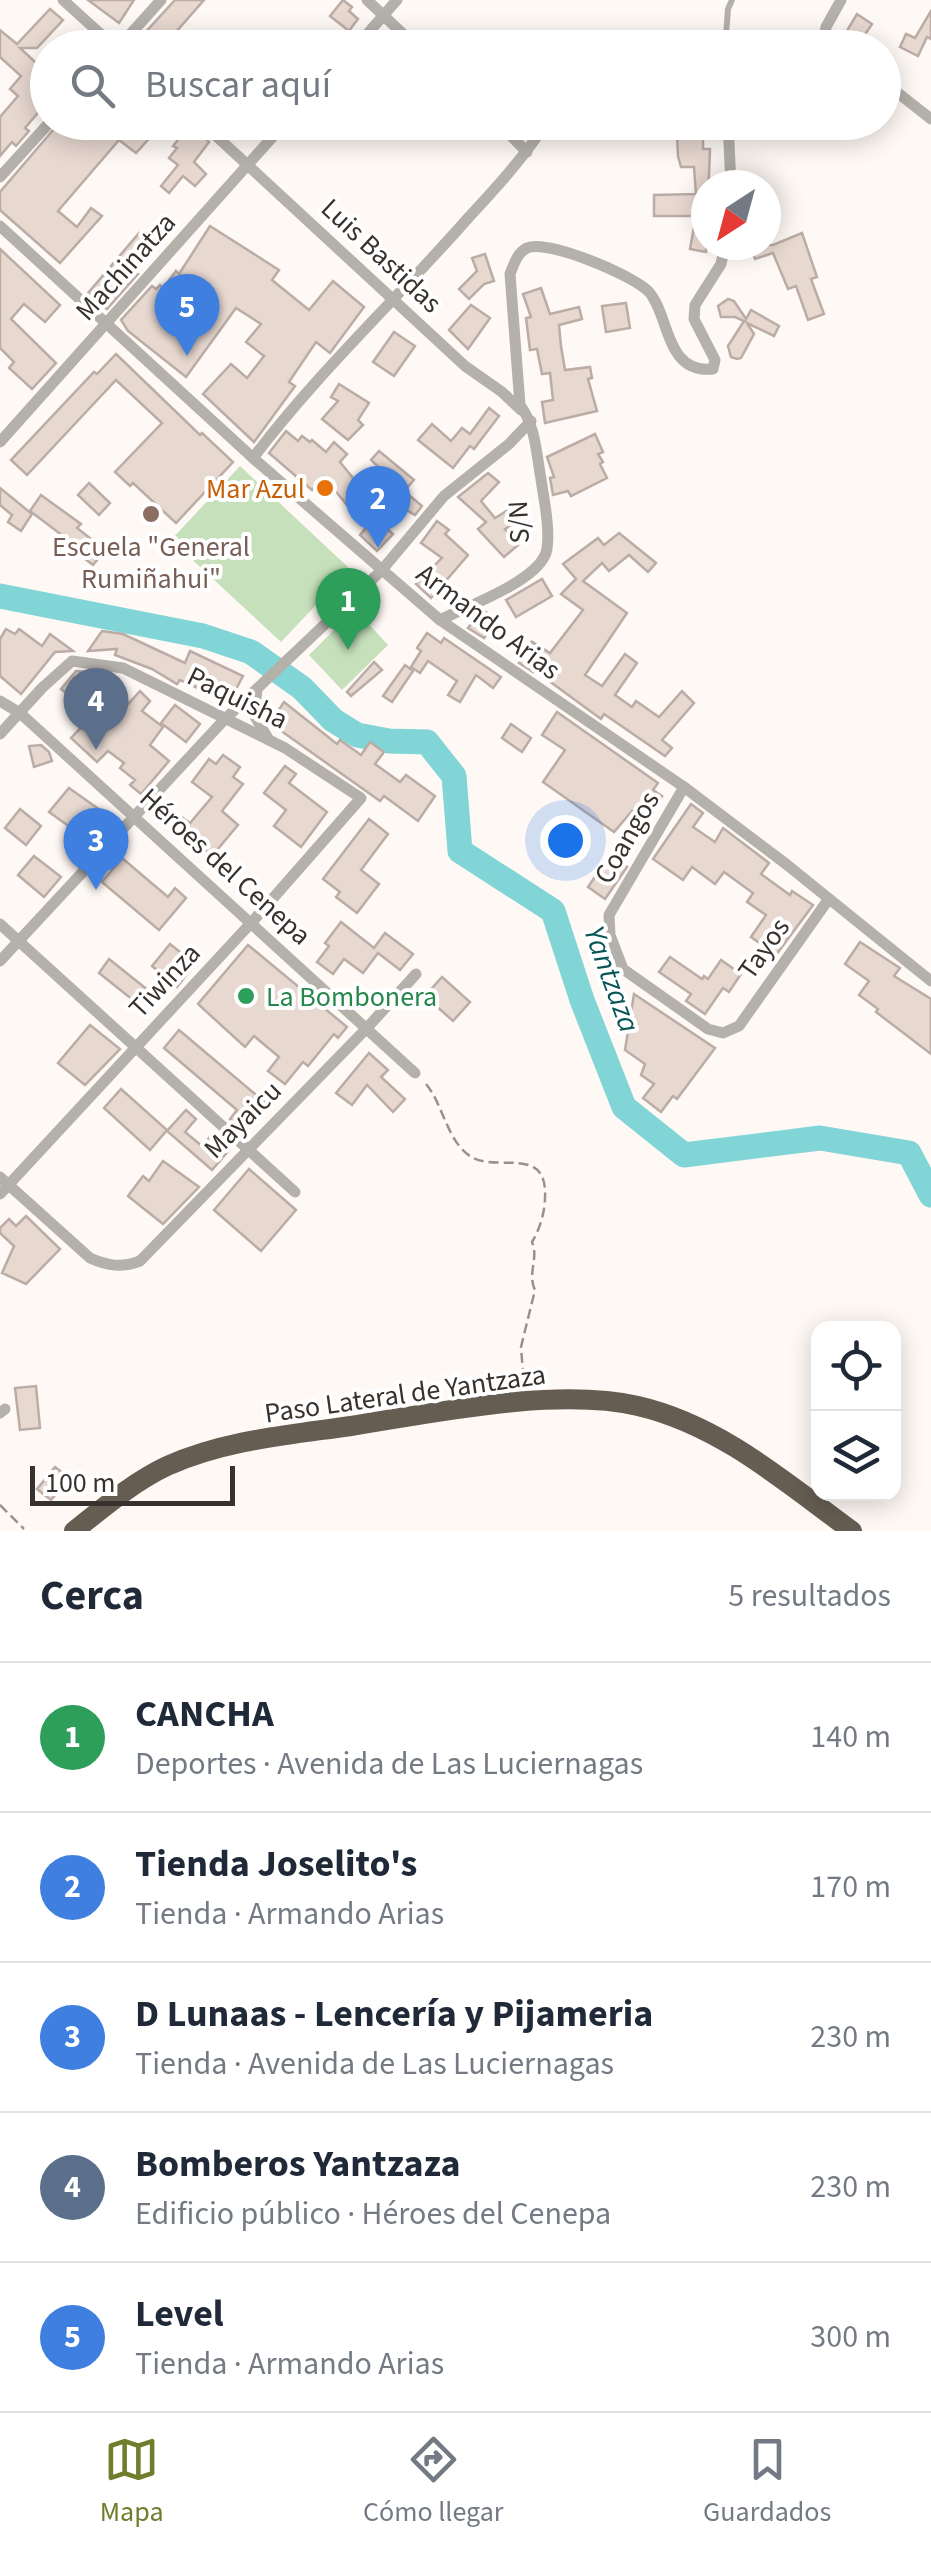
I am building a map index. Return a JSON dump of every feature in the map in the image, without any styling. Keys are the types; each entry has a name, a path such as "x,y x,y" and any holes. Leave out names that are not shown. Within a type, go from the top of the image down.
{"highway":[{"name":"Paso Lateral de Yantzaza","path":"74,1531 121,1494 165,1467 218,1446 471,1407 560,1400 635,1405 683,1420 734,1445 852,1531"}],"street":[{"path":"62,0 96,30"},
{"path":"134,30 161,0"},
{"path":"367,0 399,30"},
{"path":"371,30 397,0"},
{"path":"826,30 842,0"},
{"path":"901,95 931,119"},
{"path":"0,176 33,140"},
{"name":"Luis Bastidas","path":"221,140 464,366 502,392 531,421"},
{"name":"Machinatza","path":"0,442 270,140"},
{"path":"516,140 528,152"},
{"path":"253,458 287,413 394,302 536,140"},
{"path":"729,140 730,170"},
{"name":"Armando Arias","path":"0,226 253,458 440,620 684,787 931,981"},
{"path":"0,962 224,720 381,570 444,496 509,444 531,421 520,405 510,274 518,256 529,247 543,246 604,266 636,282 651,294 668,340 680,357 705,370 712,369 716,360 694,318 695,305 723,260"},
{"name":"S/N","path":"440,620 519,581 537,569 547,552 547,521 531,421"},
{"name":"Paquisha","path":"20,712 72,662 123,668 270,741 361,798"},
{"path":"260,685 254,715 270,741"},
{"name":"Héroes del Cenepa","path":"0,701 20,712 415,1073"},
{"path":"0,734 20,712"},
{"name":"Coangos","path":"684,787 609,915 610,935 623,970 708,1028 723,1033 739,1026"},
{"name":"Tiwinza","path":"3,1185 252,922 361,798"},
{"name":"Tayos","path":"739,1026 828,900"},
{"path":"0,924 295,1192"},
{"name":"Mayaicu","path":"3,1185 90,1258 126,1266 140,1261 416,974"}],"lane":[{"path":"726,30 732,0"}],"path":[{"path":"415,1073 437,1099 453,1133 470,1156 482,1162 530,1165 540,1172 545,1184 538,1233 532,1242 535,1249 530,1280 536,1290 521,1347 525,1403"},
{"path":"0,1506 24,1529"}],"green space":[{"path":"240,466 350,569 281,642 171,540"},
{"path":"355,609 388,645 342,690 309,655"}],"building":[{"path":"88,0 134,0 119,23"},
{"path":"175,0 204,0 178,30 148,30"},
{"path":"343,0 358,19 348,30 330,16"},
{"path":"50,9 63,20 54,30 30,30"},
{"path":"931,11 931,39 927,37 918,56 901,48 906,34 915,38"},
{"path":"857,14 872,24 868,30 847,30"},
{"path":"0,30 17,44 30,30 30,48 20,48 30,57 30,122 25,128 29,131 0,156 0,117 18,96 10,89 21,76 0,57"},
{"path":"45,140 119,140 58,211 77,227 91,208 102,216 60,263 0,210 0,192"},
{"path":"119,140 148,140 136,153"},
{"path":"178,140 209,142 194,162 206,174 195,186 183,176 169,193 161,186 178,165 169,158 177,148 173,146"},
{"path":"677,140 703,140 703,149 710,149 709,170 681,167"},
{"path":"691,194 691,216 654,216 654,195"},
{"path":"210,226 279,270 272,280 309,310 333,281 364,307 330,353 316,342 289,382 295,386 254,442 203,394 231,364 247,378 264,356 246,342 261,324 236,308 186,377 128,331 121,320 152,286 163,288 176,271 179,274","holes":["192,302 211,317 194,340 174,324"]},
{"path":"139,233 156,247 107,309 88,293"},
{"path":"802,233 817,277 811,279 824,314 808,320 796,286 788,289 776,260 781,260 781,242"},
{"path":"0,249 60,305 45,322 24,304 11,319 56,363 32,389 9,368 14,362 0,348"},
{"path":"485,254 494,281 484,284 469,299 459,289 477,271 472,258"},
{"path":"541,288 550,314 579,307 582,319 559,325 565,370 590,367 592,378 588,379 597,411 545,423 542,402 553,400 550,373 542,374 537,349 530,350 526,318 531,317 523,294"},
{"path":"728,299 734,301 746,319 751,310 779,326 774,336 747,323 754,334 737,359 731,357 728,346 744,321 721,317 718,306"},
{"path":"626,303 630,328 606,332 602,306"},
{"path":"471,305 490,318 468,349 449,330"},
{"path":"394,332 415,346 394,376 373,362"},
{"path":"116,354 233,462 176,523 133,483 130,486 115,472 162,423 116,380 27,475 11,460"},
{"path":"339,384 369,403 358,420 363,425 348,440 322,419 338,401 331,397"},
{"path":"489,408 499,416 474,449 470,446 453,468 418,440 432,424 451,441 462,428 470,434"},
{"path":"286,431 298,441 302,436 312,440 326,452 334,442 347,454 340,462 366,494 384,472 371,460 379,451 414,480 404,491 422,506 415,515 403,508 387,529 393,534 377,551 360,535 371,522 347,505 324,477 312,490 269,453"},
{"path":"595,434 603,452 598,454 603,462 600,464 607,478 571,496 568,491 553,495 550,478 554,477 547,457"},
{"path":"488,473 499,482 481,501 495,518 521,502 529,515 505,529 518,545 504,557 478,529 486,522 458,497"},
{"path":"89,483 110,503 99,515 78,495"},
{"path":"0,488 32,514 21,531 8,522 12,515 0,505"},
{"path":"41,495 81,524 77,528 105,550 93,565 68,546 71,542 30,511"},
{"path":"437,521 468,555 431,598 416,584 442,558 421,543"},
{"path":"619,533 656,563 648,572 629,555 609,571 602,563 583,581 627,613 585,675 602,686 625,654 637,663 615,695 632,707 636,701 659,717 682,691 694,703 662,740 672,748 665,756 604,714 601,719 519,663 536,649 531,641 550,653 583,610 561,594 576,579 563,564 598,538 604,545"},
{"path":"542,579 552,596 516,617 506,600"},
{"path":"483,610 497,620 484,638 468,628"},
{"path":"6,629 15,634 19,629 42,646 50,634 73,651 55,652 21,694 0,676 0,639"},
{"path":"102,631 123,634 185,663 190,651 243,676 229,702 180,680 177,684 115,655 117,649 88,651"},
{"path":"427,633 441,643 444,638 501,677 493,688 476,675 460,702 448,695 457,681 428,661 420,673 411,667"},
{"path":"374,662 382,670 351,696 347,692"},
{"path":"405,665 413,671 392,702 383,696"},
{"path":"76,671 92,673 100,679 97,683 110,694 106,700 121,712 140,691 150,701 142,711 163,727 150,745 169,761 141,794 130,785 135,780 120,768 124,763 108,751 97,762 71,738 88,720 69,707 74,699 61,689"},
{"path":"284,702 337,744 340,740 361,755 370,742 384,752 375,764 400,782 406,775 435,796 418,821 384,796 380,801 270,723"},
{"path":"175,705 200,724 186,742 161,723"},
{"path":"557,712 658,783 653,790 662,796 646,821 632,811 614,832 543,782 565,750 542,735"},
{"path":"511,724 531,738 522,752 502,738"},
{"path":"41,745 52,761 34,767 29,746"},
{"path":"223,755 240,767 233,777 243,784 222,811 238,825 212,856 199,845 196,849 174,830 183,818 190,823 212,797 192,782 209,759 216,764"},
{"path":"285,766 296,774 289,783 327,812 301,847 274,826 286,810 264,793"},
{"path":"69,788 110,817 91,842 49,812"},
{"path":"691,804 703,813 693,827 715,842 723,828 769,863 761,874 790,895 792,891 813,905 776,955 751,937 766,915 747,902 753,893 724,872 715,884 692,867 683,880 653,859"},
{"path":"20,809 41,826 26,845 5,828"},
{"path":"369,819 388,834 361,870 379,884 357,913 336,897 340,892 323,879"},
{"path":"610,855 627,867 605,899 588,887"},
{"path":"34,856 61,877 44,897 18,875"},
{"path":"122,858 168,897 175,888 186,898 159,930 102,882"},
{"path":"341,922 374,948 385,933 413,954 400,970 378,953 363,973 344,959 333,974 317,962"},
{"path":"860,942 900,968 894,976 931,999 931,1054 859,995 869,981 845,964"},
{"path":"170,944 195,964 177,987 152,966"},
{"path":"248,945 347,1027 338,1038 334,1034 308,1066 303,1062 285,1084 268,1071 279,1057 254,1036 245,1047 198,1004"},
{"path":"670,957 702,979 708,979 721,960 741,974 729,992 723,988 705,1014 686,1001 691,994 659,972"},
{"path":"109,959 149,991 138,1004 99,973"},
{"path":"442,977 470,1002 453,1021 425,996"},
{"path":"634,994 715,1048 677,1099 673,1096 661,1112 643,1098 654,1084 641,1075 645,1064 625,1050"},
{"path":"90,1025 120,1049 85,1085 58,1063"},
{"path":"179,1030 268,1105 245,1132 230,1119 237,1110 164,1048"},
{"path":"369,1053 388,1070 381,1077 405,1099 393,1112 367,1085 352,1105 336,1093"},
{"path":"121,1089 167,1130 150,1150 104,1108"},
{"path":"186,1110 196,1119 185,1132 202,1146 209,1138 213,1143 218,1138 230,1149 212,1170 167,1131"},
{"path":"163,1161 199,1187 163,1224 128,1196 143,1176 149,1181"},
{"path":"249,1169 296,1210 261,1251 214,1210"},
{"path":"26,1216 60,1249 26,1284 2,1273 14,1246 0,1233 0,1228 9,1219 16,1226"},
{"path":"36,1386 40,1428 20,1430 15,1388"},
{"path":"55,1467 69,1478 51,1500 37,1489"}],"waterway":[{"name":"Yantzaza","path":"0,596 203,636 251,652 302,688 333,720 357,735 427,742 454,776 460,851 553,911 582,1000 624,1107 684,1155 820,1138 909,1153 931,1195"}],"place":[{"name":"Level","path":"187,356"},
{"name":"Mar Azul","path":"325,488"},
{"name":"Escuela \"General Rumiñahui\"","path":"151,514"},
{"name":"Tienda Joselito's","path":"378,548"},
{"name":"CANCHA","path":"348,650"},
{"name":"Bomberos Yantzaza","path":"96,750"},
{"name":"D Lunaas - Lencería y Pijameria","path":"96,890"},
{"name":"La Bombonera","path":"246,996"}]}
